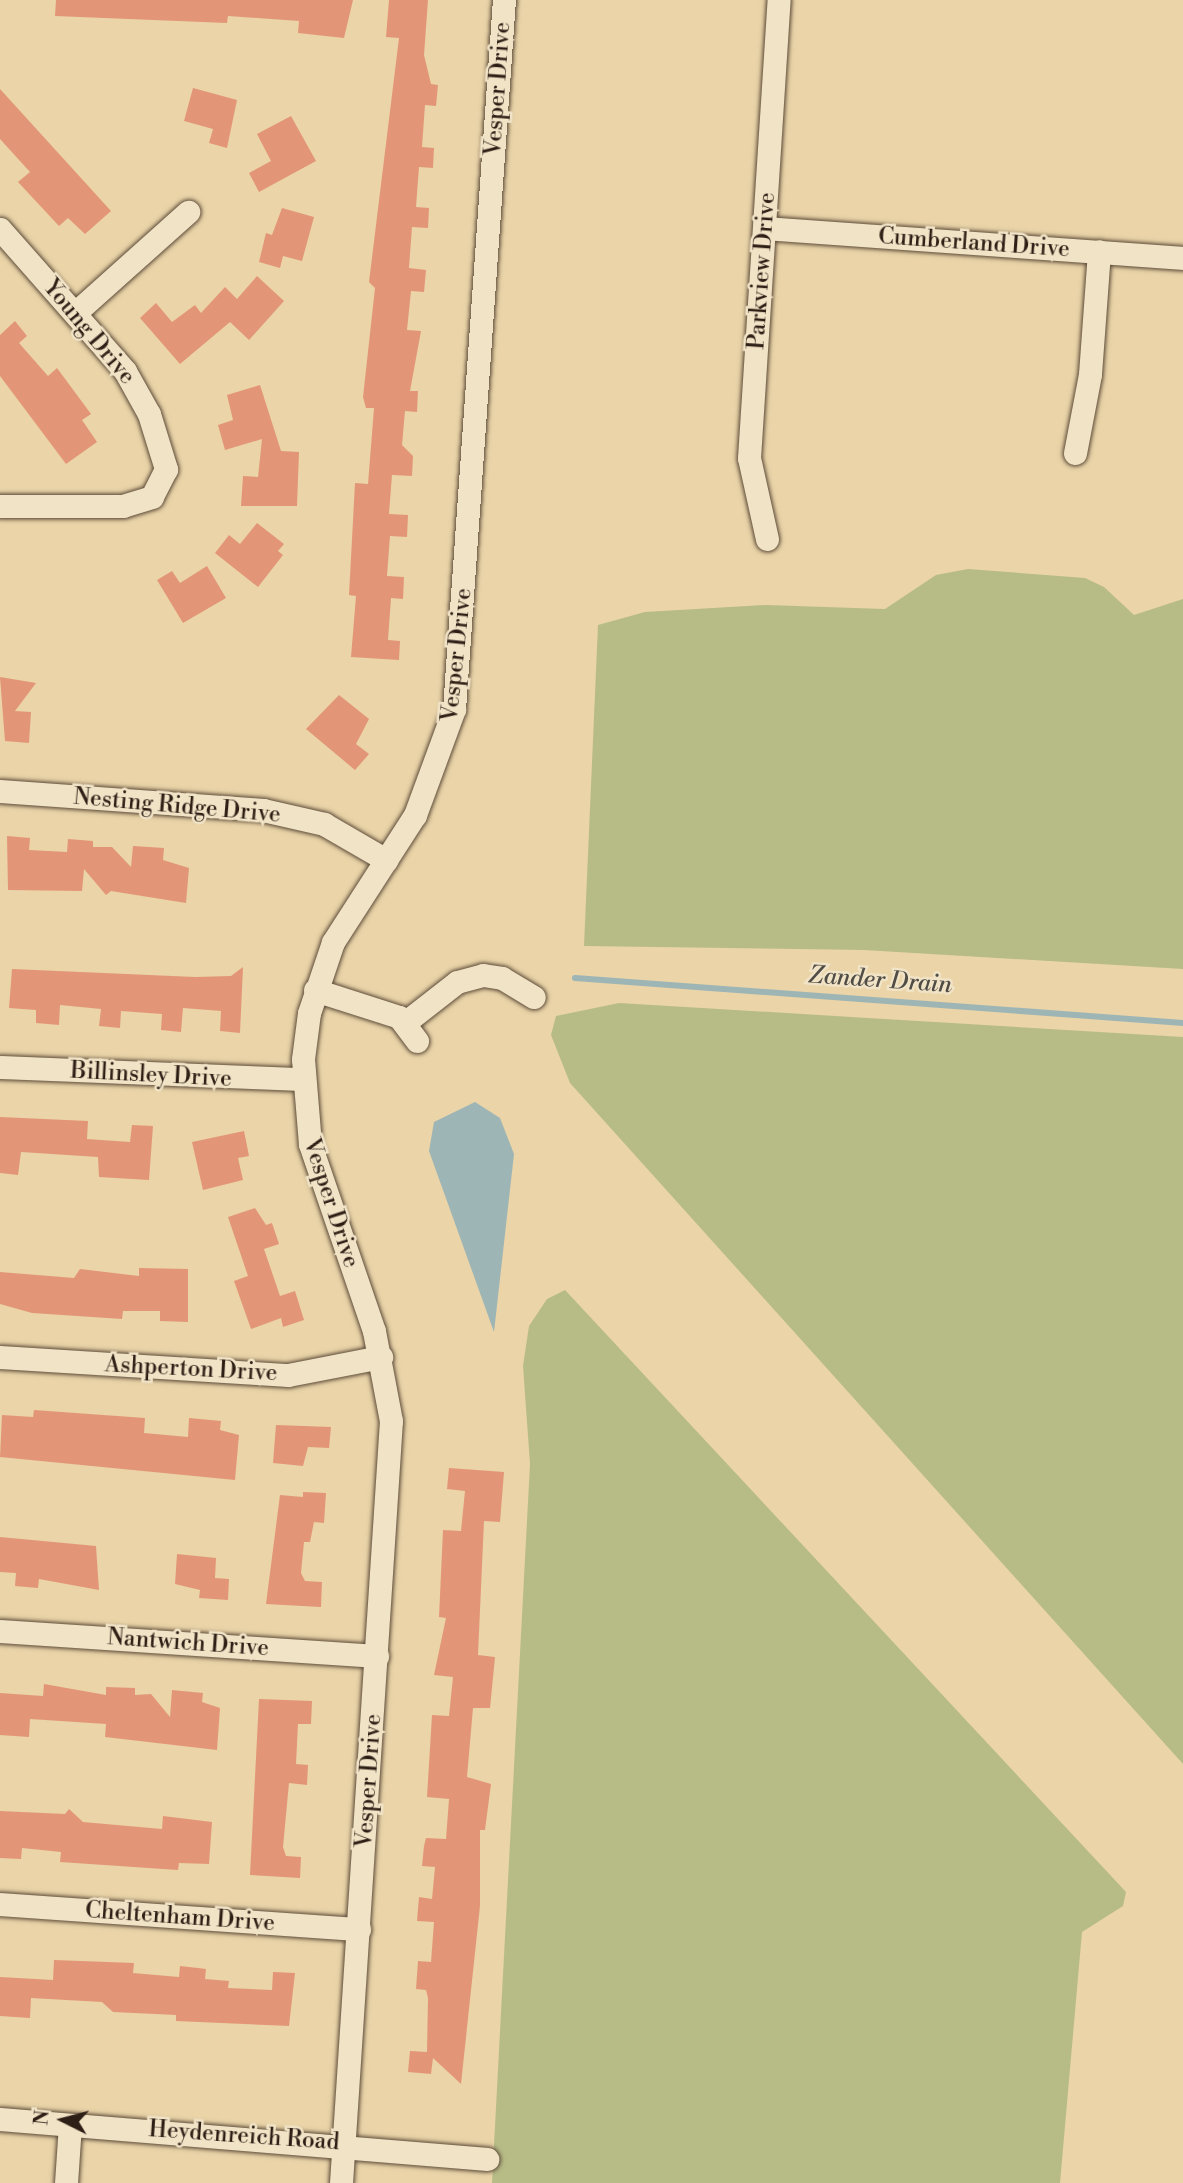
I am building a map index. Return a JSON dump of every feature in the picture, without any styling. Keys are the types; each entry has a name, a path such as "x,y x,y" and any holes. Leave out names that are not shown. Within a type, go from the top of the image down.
{"street":[{"name":"Vesper Drive","path":"341,2183 391,1440 381,1357 317,1170 303,1079 315,990 344,922 427,792 454,709 504,0"},
{"name":"Parkview Drive","path":"767,539 749,458 779,0"},
{"path":"75,313 188,212"},
{"name":"Cumberland Drive","path":"765,228 1183,258"},
{"name":"Young Drive","path":"0,229 75,313 137,390 164,455 165,479 152,497 123,506 0,506"},
{"path":"1075,453 1090,374 1099,251"},
{"name":"Nesting Ridge Drive","path":"0,791 262,810 324,824 386,860"},
{"path":"315,990 412,1031 457,982 483,975 502,978 534,997"},
{"name":"Billinsley Drive","path":"0,1067 303,1079"},
{"name":"Ashperton Drive","path":"0,1357 288,1375 381,1357"},
{"name":"Nantwich Drive","path":"0,1631 377,1656"},
{"name":"Cheltenham Drive","path":"0,1904 359,1929"},
{"name":"Heydenreich Road","path":"0,2119 344,2143 487,2159"},
{"path":"66,2183 70,2124"}],"green space":[{"path":"968,569 1085,578 1104,587 1134,615 1183,599 1183,969 864,950 584,946 598,625 645,612 766,605 885,609 936,575"},
{"path":"619,1003 1183,1037 1183,1764 570,1083 551,1035 556,1016"},
{"path":"565,1290 1126,1892 1123,1906 1082,1932 1060,2183 492,2183 530,1464 523,1366 529,1326 547,1299"}],"water":[{"path":"475,1102 500,1118 514,1154 494,1332 429,1151 434,1122"}],"building":[{"path":"56,0 353,0 344,38 298,33 299,21 228,16 227,23 55,16"},
{"path":"389,0 428,0 424,55 431,84 438,85 436,106 425,105 422,147 434,148 433,168 419,167 416,207 429,208 428,228 412,227 409,268 426,270 424,292 411,291 407,330 421,331 410,391 418,391 417,412 405,411 402,445 413,456 412,476 392,475 389,514 408,515 407,537 390,536 387,576 404,577 403,599 391,598 388,640 400,641 399,660 351,657 356,596 349,595 355,483 368,484 374,408 366,408 363,397 375,288 369,282 399,38 386,37"},
{"path":"193,88 237,100 227,148 209,143 213,129 184,121"},
{"path":"0,89 111,211 85,234 68,218 59,226 18,182 30,172 0,139"},
{"path":"291,116 316,161 259,192 249,173 271,161 257,134"},
{"path":"282,208 314,217 302,261 283,256 280,268 259,262 266,233 272,235"},
{"path":"257,276 284,301 249,340 230,322 180,364 140,318 156,303 172,322 195,305 201,313 225,287 237,299"},
{"path":"15,321 27,336 19,343 48,376 57,368 91,414 82,420 97,442 66,464 0,376 0,335"},
{"path":"260,385 281,451 299,452 297,506 241,506 243,476 258,477 262,439 225,450 218,425 233,420 227,395"},
{"path":"257,523 284,544 278,551 283,555 258,587 215,553 229,535 240,544"},
{"path":"207,566 226,598 183,623 157,580 172,571 180,583"},
{"path":"0,677 36,683 15,711 31,712 29,743 5,741"},
{"path":"339,695 369,719 356,744 369,754 355,770 306,729"},
{"path":"7,836 30,838 29,850 67,852 68,839 93,841 93,847 112,847 131,867 133,846 164,848 163,860 189,868 186,903 111,891 106,895 84,869 82,891 8,890"},
{"path":"243,967 240,1033 220,1031 221,1011 183,1008 181,1032 161,1030 162,1014 121,1011 120,1028 99,1026 101,1009 60,1005 59,1025 36,1023 36,1010 9,1008 12,969 195,977 231,976"},
{"path":"0,1117 88,1121 87,1139 130,1142 132,1125 153,1126 149,1180 99,1177 98,1157 21,1152 18,1175 0,1173"},
{"path":"244,1131 249,1156 238,1158 243,1180 203,1190 192,1142"},
{"path":"255,1208 266,1225 272,1223 279,1244 264,1249 280,1296 295,1291 304,1320 283,1327 281,1318 251,1329 234,1281 248,1276 228,1217"},
{"path":"139,1268 188,1269 188,1322 160,1321 160,1311 123,1311 122,1319 32,1313 0,1304 0,1272 74,1278 80,1269 139,1276"},
{"path":"34,1410 145,1418 144,1433 188,1437 189,1418 221,1421 220,1430 239,1435 235,1480 0,1457 2,1415 33,1417"},
{"path":"276,1425 331,1427 329,1448 308,1447 303,1466 273,1463"},
{"path":"449,1468 504,1472 500,1522 484,1521 478,1655 495,1657 490,1708 473,1708 467,1777 491,1784 485,1830 480,1830 480,1906 461,2084 433,2058 431,2074 408,2072 410,2051 427,2052 428,1998 426,1990 416,1989 418,1961 431,1962 434,1922 417,1921 419,1897 432,1899 435,1867 422,1866 424,1846 426,1838 446,1839 449,1799 427,1797 432,1715 449,1716 453,1677 434,1675 446,1618 439,1617 443,1530 461,1531 465,1491 447,1489"},
{"path":"303,1492 326,1493 324,1523 314,1522 310,1542 304,1542 301,1573 305,1581 322,1582 321,1607 266,1604 280,1495 303,1497"},
{"path":"0,1537 96,1546 99,1590 39,1579 38,1588 15,1586 16,1573 0,1572"},
{"path":"177,1554 216,1558 215,1578 229,1579 228,1600 199,1598 200,1590 175,1584"},
{"path":"44,1684 106,1695 106,1687 135,1688 135,1695 151,1694 170,1717 172,1690 203,1693 202,1702 220,1708 217,1750 105,1737 106,1724 30,1719 29,1737 0,1735 0,1693 43,1696"},
{"path":"259,1699 312,1701 311,1724 298,1724 296,1764 308,1765 307,1785 289,1783 283,1847 286,1856 301,1857 300,1878 250,1875"},
{"path":"69,1809 83,1822 162,1829 163,1816 212,1822 209,1864 179,1863 178,1870 60,1862 61,1852 22,1848 21,1859 0,1858 0,1811 65,1814"},
{"path":"54,1960 134,1963 133,1973 179,1977 180,1966 206,1969 205,1979 229,1981 228,1988 272,1990 273,1972 295,1973 289,2026 176,2021 176,2015 113,2012 102,2002 31,1998 30,2018 0,2016 0,1977 53,1980"}],"waterway":[{"name":"Zander Drain","path":"575,978 1183,1023"}]}
